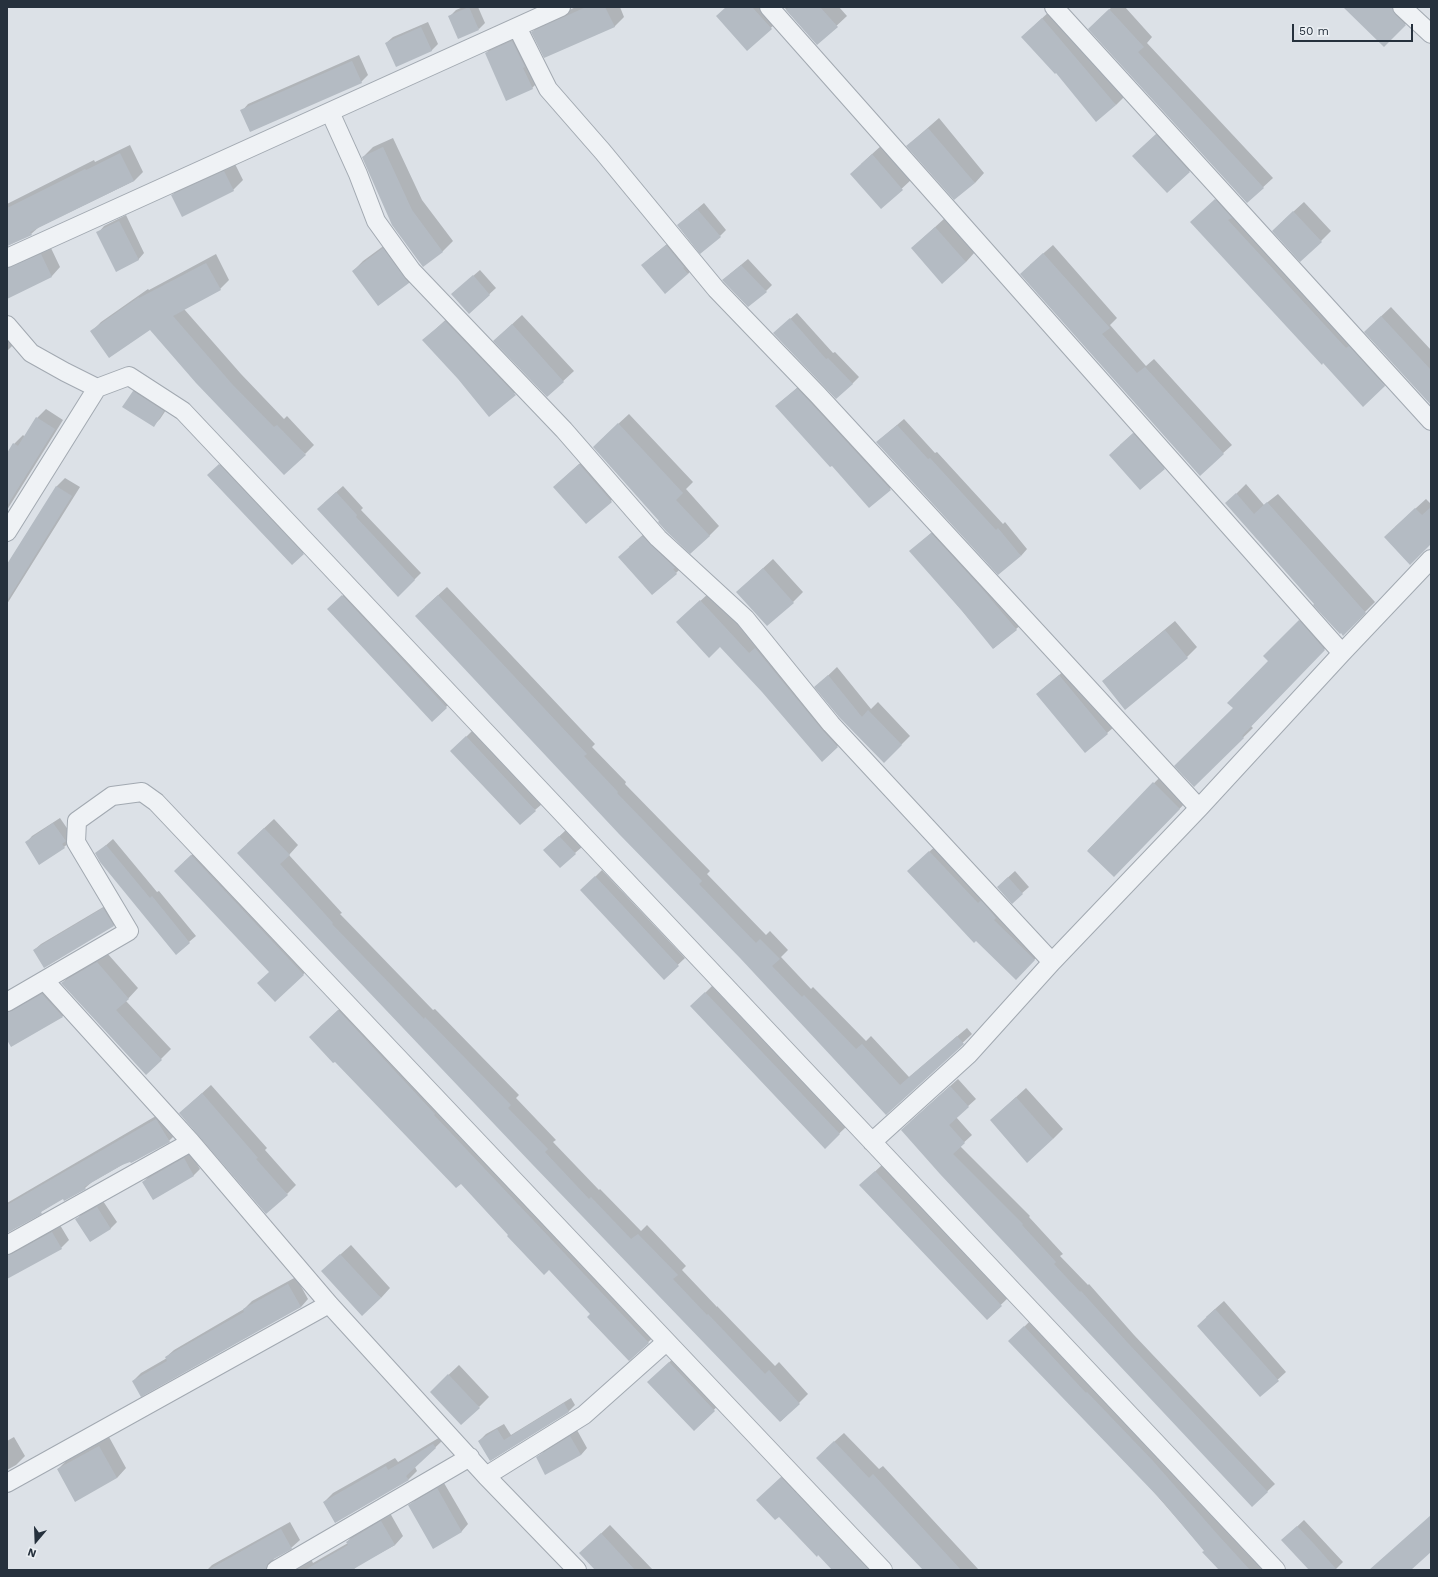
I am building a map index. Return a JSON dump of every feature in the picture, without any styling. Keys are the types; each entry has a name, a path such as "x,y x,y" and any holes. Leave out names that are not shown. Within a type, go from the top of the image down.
{"street":[{"path":"7,258 561,7"},
{"path":"770,7 1342,653"},
{"path":"1054,7 1431,421"},
{"path":"1402,7 1431,34"},
{"path":"517,27 548,89 603,152 716,289 823,401 1199,808"},
{"path":"330,112 358,174 376,221 412,271 564,430 658,538 745,618 831,724 1052,962"},
{"path":"7,326 31,352 65,372 97,388"},
{"path":"7,532 97,388 129,376 182,411 1276,1570"},
{"path":"872,1142 969,1054 1052,962 1199,808 1431,559"},
{"path":"7,1002 129,931 76,842 77,821 112,796 142,792 156,802 883,1570"},
{"path":"44,981 191,1142 329,1304 486,1476 577,1570"},
{"path":"7,1245 191,1142"},
{"path":"7,1483 329,1304"},
{"path":"486,1476 584,1415 666,1342"},
{"path":"276,1570 470,1457"}],"building":[{"path":"469,7 479,30 458,39 448,16"},
{"path":"586,7 605,7 615,27 544,58 531,32"},
{"path":"726,7 752,7 772,29 747,51 716,16"},
{"path":"789,7 820,7 838,27 817,45 786,10"},
{"path":"1343,7 1392,7 1395,14 1406,25 1384,47"},
{"path":"1109,9 1144,47 1138,52 1264,188 1247,203 1088,29"},
{"path":"1042,18 1116,105 1096,122 1056,73 1055,74 1021,37"},
{"path":"421,27 432,51 396,67 385,43"},
{"path":"512,41 525,67 523,68 533,89 506,101 485,53"},
{"path":"352,61 362,83 250,132 240,110"},
{"path":"928,128 975,183 954,200 906,146"},
{"path":"1156,134 1190,172 1167,193 1132,156"},
{"path":"383,147 412,210 443,252 423,267 392,225 362,157"},
{"path":"120,153 134,181 30,232 32,235 7,246 7,208"},
{"path":"872,154 903,190 881,209 850,174"},
{"path":"224,171 234,191 182,217 171,195"},
{"path":"1215,199 1232,218 1228,220 1346,348 1349,346 1385,386 1363,407 1323,363 1322,365 1190,222"},
{"path":"697,209 721,237 700,254 677,225"},
{"path":"1293,211 1322,242 1300,262 1272,231"},
{"path":"119,221 139,260 116,272 96,232"},
{"path":"935,227 966,262 942,284 911,248"},
{"path":"666,245 688,274 665,294 641,265"},
{"path":"383,248 409,283 378,306 352,271"},
{"path":"1043,253 1110,328 1102,334 1137,373 1145,367 1224,454 1200,476 1020,274"},
{"path":"41,254 52,277 7,299 7,268"},
{"path":"206,263 221,290 173,316 232,384 274,427 277,425 306,455 284,475 196,383 150,330 109,358 90,331 139,297"},
{"path":"741,265 767,292 748,307 722,280"},
{"path":"473,275 490,295 469,314 451,294"},
{"path":"1381,316 1431,370 1431,405 1364,332"},
{"path":"790,318 826,359 828,358 853,384 836,399 773,333"},
{"path":"445,321 516,395 489,417 458,379 422,340"},
{"path":"512,324 564,382 547,397 493,341"},
{"path":"797,388 891,490 869,508 832,466 830,467 775,406"},
{"path":"133,391 164,411 154,427 122,407"},
{"path":"36,417 55,429 7,506 7,453 13,443 18,446"},
{"path":"618,423 683,493 676,500 710,536 690,554 666,531 658,522 659,521 593,447"},
{"path":"897,425 928,459 930,458 996,530 998,528 1021,556 998,575 876,442"},
{"path":"1133,433 1165,469 1140,490 1109,455"},
{"path":"219,464 304,554 292,565 207,475"},
{"path":"579,464 612,502 586,524 553,487"},
{"path":"56,486 72,496 7,601 7,564"},
{"path":"336,492 357,515 356,517 415,580 398,597 317,509"},
{"path":"1236,493 1254,514 1267,502 1366,613 1343,636 1313,605 1314,604 1225,503"},
{"path":"1431,507 1431,544 1410,565 1384,537 1415,508 1422,515"},
{"path":"931,533 1017,630 993,649 909,551"},
{"path":"642,536 675,568 673,569 677,574 652,595 618,557"},
{"path":"763,568 794,603 767,626 736,592"},
{"path":"342,595 447,708 432,722 327,609"},
{"path":"438,595 587,754 584,756 618,792 617,793 702,881 699,884 756,943 760,939 780,959 772,966 802,997 804,995 856,1049 862,1044 900,1085 957,1036 964,1044 886,1115 740,958 619,834 415,616"},
{"path":"700,600 749,653 755,648 823,731 838,747 822,762 762,692 720,647 709,658 676,622"},
{"path":"1299,620 1325,650 1242,736 1244,738 1194,787 1174,766 1233,708 1227,703 1268,661 1263,656"},
{"path":"1165,630 1188,658 1125,710 1102,681"},
{"path":"828,675 862,717 868,710 902,745 884,763 839,717 814,687"},
{"path":"1059,675 1108,734 1085,753 1036,694"},
{"path":"466,736 536,811 520,825 450,751"},
{"path":"1153,782 1180,809 1114,877 1087,851"},
{"path":"53,823 66,841 62,844 65,848 39,865 25,842"},
{"path":"264,828 290,855 280,864 333,923 332,924 424,1019 425,1017 511,1105 508,1108 548,1149 545,1152 589,1199 591,1197 631,1239 638,1234 678,1275 673,1279 707,1315 708,1314 765,1374 769,1370 800,1404 780,1422 532,1164 237,853"},
{"path":"559,836 576,854 560,868 543,850"},
{"path":"106,845 150,898 152,896 190,943 176,955 100,862 95,853"},
{"path":"929,851 978,903 981,900 996,918 994,920 1035,960 1016,980 976,941 974,943 907,871"},
{"path":"191,855 304,975 275,1002 257,983 269,972 174,871"},
{"path":"595,876 679,966 664,980 580,890"},
{"path":"1008,877 1023,894 1012,904 997,887"},
{"path":"103,908 114,926 44,968 33,950"},
{"path":"97,962 129,999 116,1010 162,1060 146,1075 61,983"},
{"path":"705,992 840,1134 825,1149 690,1006"},
{"path":"42,994 63,1017 11,1047 7,1040 7,1012 12,1011"},
{"path":"338,1010 435,1114 434,1115 649,1343 629,1361 587,1317 590,1314 549,1270 544,1275 461,1184 456,1188 309,1037"},
{"path":"950,1086 969,1107 949,1125 965,1143 953,1154 1023,1224 1022,1225 1056,1262 1054,1264 1080,1292 1081,1291 1268,1492 1252,1507 940,1174 901,1130"},
{"path":"202,1093 258,1158 256,1159 288,1195 266,1214 179,1113"},
{"path":"1016,1097 1053,1139 1027,1163 990,1120"},
{"path":"156,1119 170,1142 131,1163 122,1165 84,1187 86,1189 64,1201 63,1199 41,1212 42,1214 7,1233 7,1205"},
{"path":"184,1158 194,1176 153,1200 142,1182"},
{"path":"875,1171 1002,1306 987,1320 859,1185"},
{"path":"97,1207 111,1229 90,1242 75,1219"},
{"path":"52,1232 62,1249 7,1279 7,1255 12,1254"},
{"path":"340,1254 381,1298 362,1316 321,1271"},
{"path":"288,1284 301,1307 141,1397 132,1381 167,1361 165,1357 244,1312 243,1309"},
{"path":"1215,1309 1279,1381 1260,1397 1197,1326"},
{"path":"1024,1326 1086,1393 1087,1392 1153,1461 1250,1570 1219,1570 1202,1552 1204,1551 1163,1502 1008,1341"},
{"path":"669,1362 715,1411 694,1431 647,1382"},
{"path":"448,1374 480,1408 461,1425 430,1392"},
{"path":"564,1403 569,1412 490,1461 478,1441 497,1429 504,1440"},
{"path":"570,1436 581,1455 545,1475 536,1457"},
{"path":"834,1441 869,1478 873,1474 961,1570 923,1570 816,1458"},
{"path":"433,1444 436,1448 406,1476 409,1480 335,1523 323,1502 386,1466 388,1470"},
{"path":"99,1446 117,1478 75,1502 57,1469"},
{"path":"781,1477 869,1570 832,1570 818,1555 817,1557 779,1517 775,1520 756,1500"},
{"path":"437,1488 462,1532 433,1549 408,1505"},
{"path":"1431,1515 1431,1552 1411,1570 1369,1570"},
{"path":"381,1521 395,1545 352,1570 305,1570 348,1545 346,1542"},
{"path":"1297,1526 1337,1570 1309,1570 1281,1540"},
{"path":"281,1529 292,1549 270,1561 266,1570 208,1570"},
{"path":"601,1533 635,1570 595,1570 579,1553"}]}
